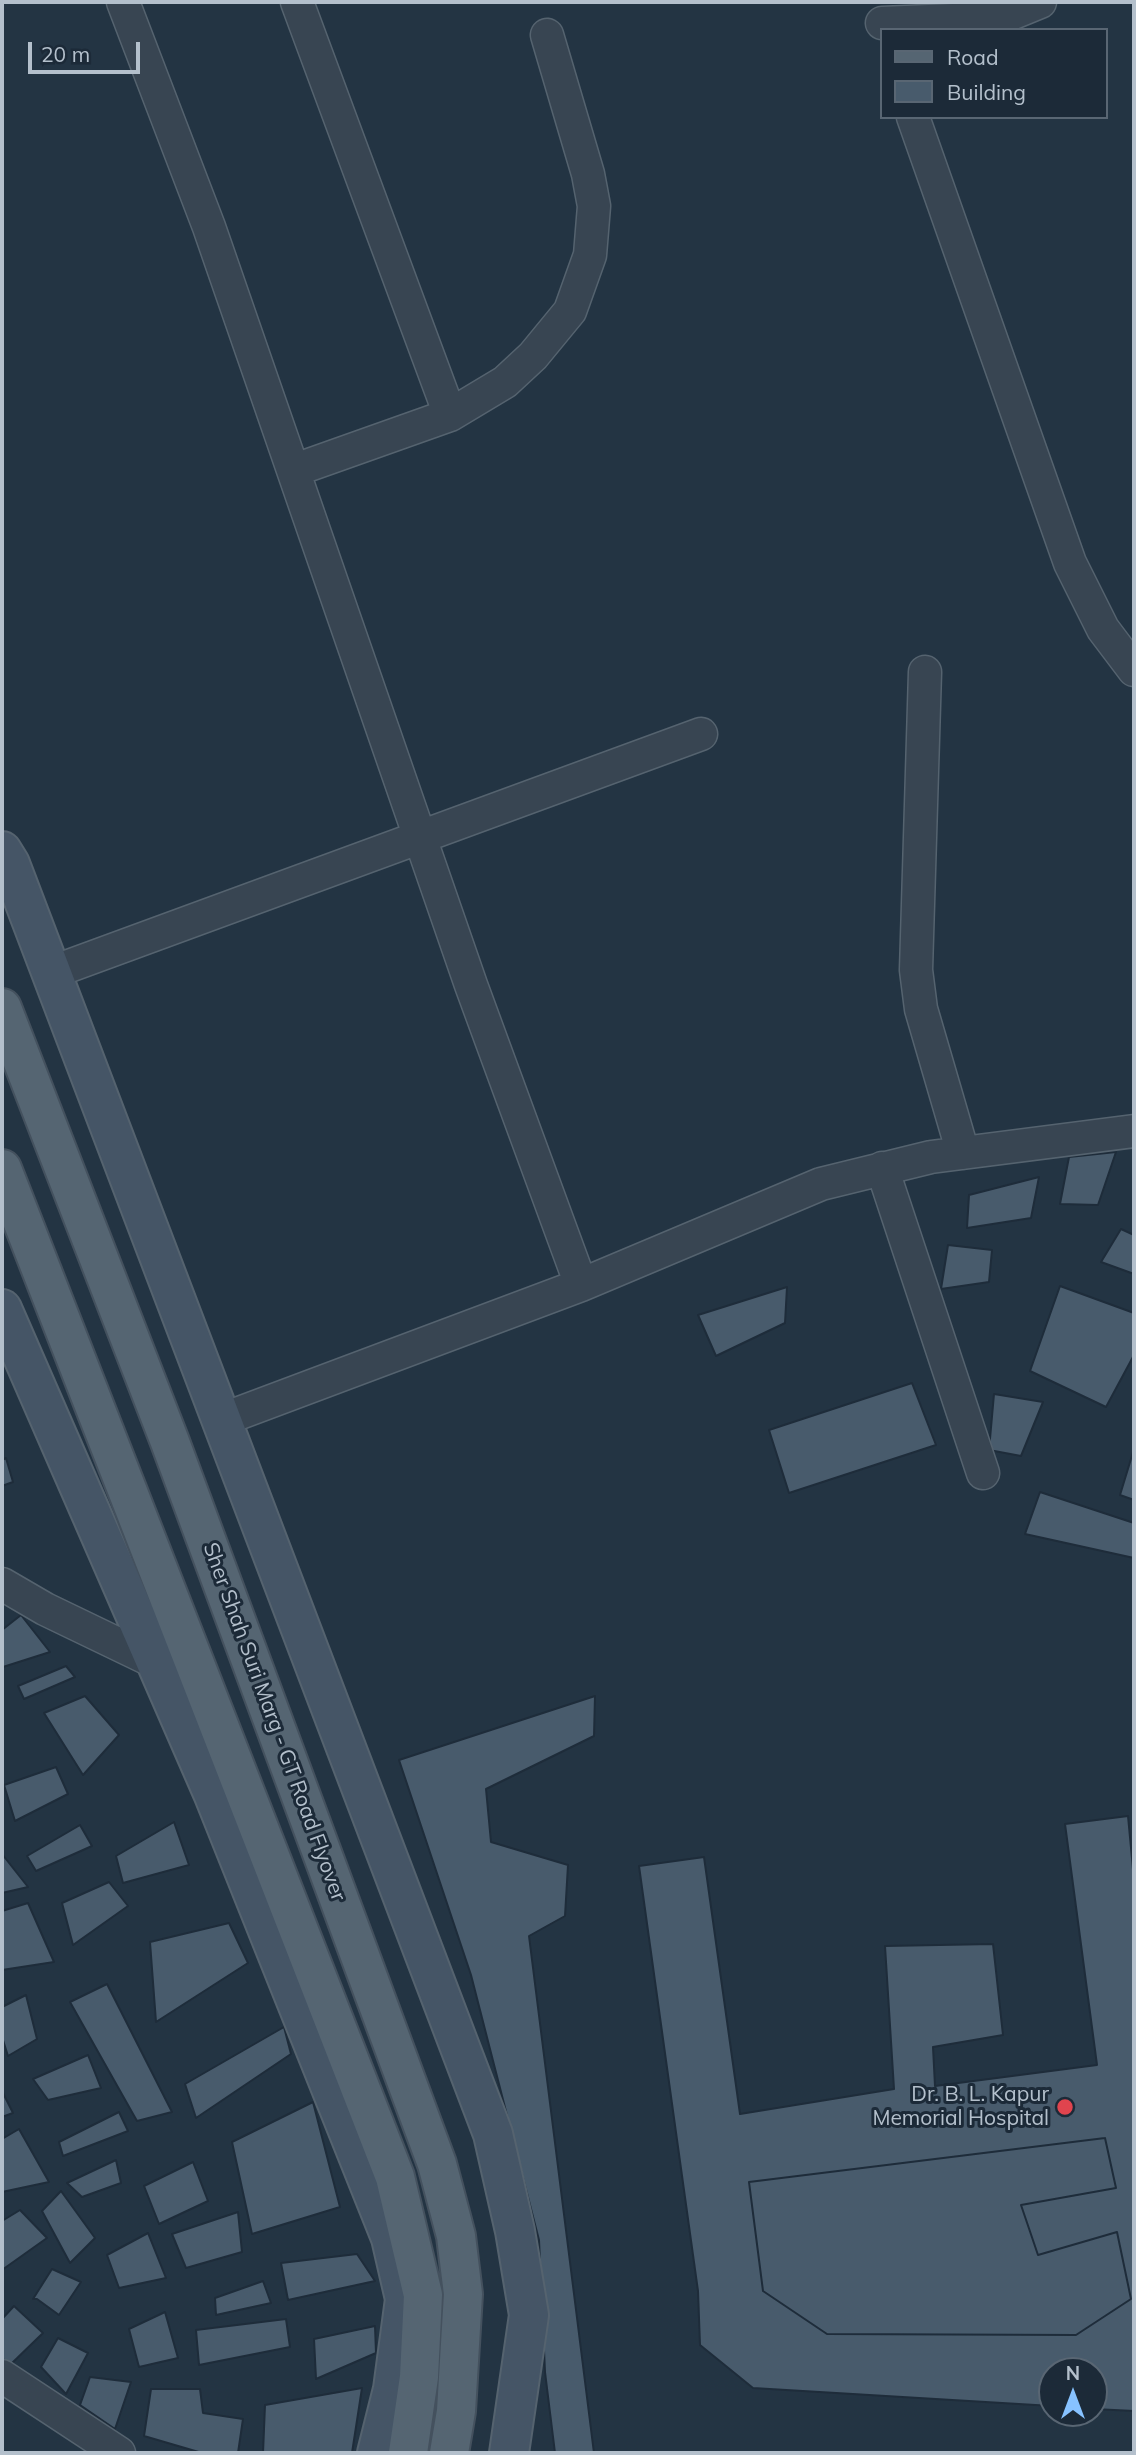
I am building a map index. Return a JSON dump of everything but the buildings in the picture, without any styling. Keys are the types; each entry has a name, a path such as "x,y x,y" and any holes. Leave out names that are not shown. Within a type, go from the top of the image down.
{"main road":[{"name":"Sher Shah Suri Marg - GT Road Flyover","path":"2,1008 170,1442 437,2164 456,2236 463,2294 456,2411 449,2453"},
{"path":"2,1169 395,2177 423,2295 419,2376 408,2453"}],"street":[{"path":"123,2 209,227 420,836 581,1285"},
{"path":"297,2 450,415"},
{"path":"880,18 1001,18 1040,2"},
{"path":"295,470 450,415 505,382 556,331 570,311 590,255 594,206 588,174 547,35"},
{"path":"914,119 1070,563 1103,629 1134,670"},
{"path":"925,672 916,970 921,1009 963,1153"},
{"path":"50,973 701,734"},
{"path":"2,851 10,864 493,2134 515,2231 529,2315 509,2453"},
{"path":"220,1420 581,1285 821,1184 882,1168 963,1153 1134,1131"},
{"path":"882,1168 982,1474"},
{"path":"2,1309 212,1793 391,2238 405,2299 393,2389 377,2453"},
{"path":"2,1584 45,1609 155,1661"},
{"path":"2,2376 119,2453"}],"place":[{"name":"Dr. B. L. Kapur Memorial Hospital","path":"1065,2107"}]}
